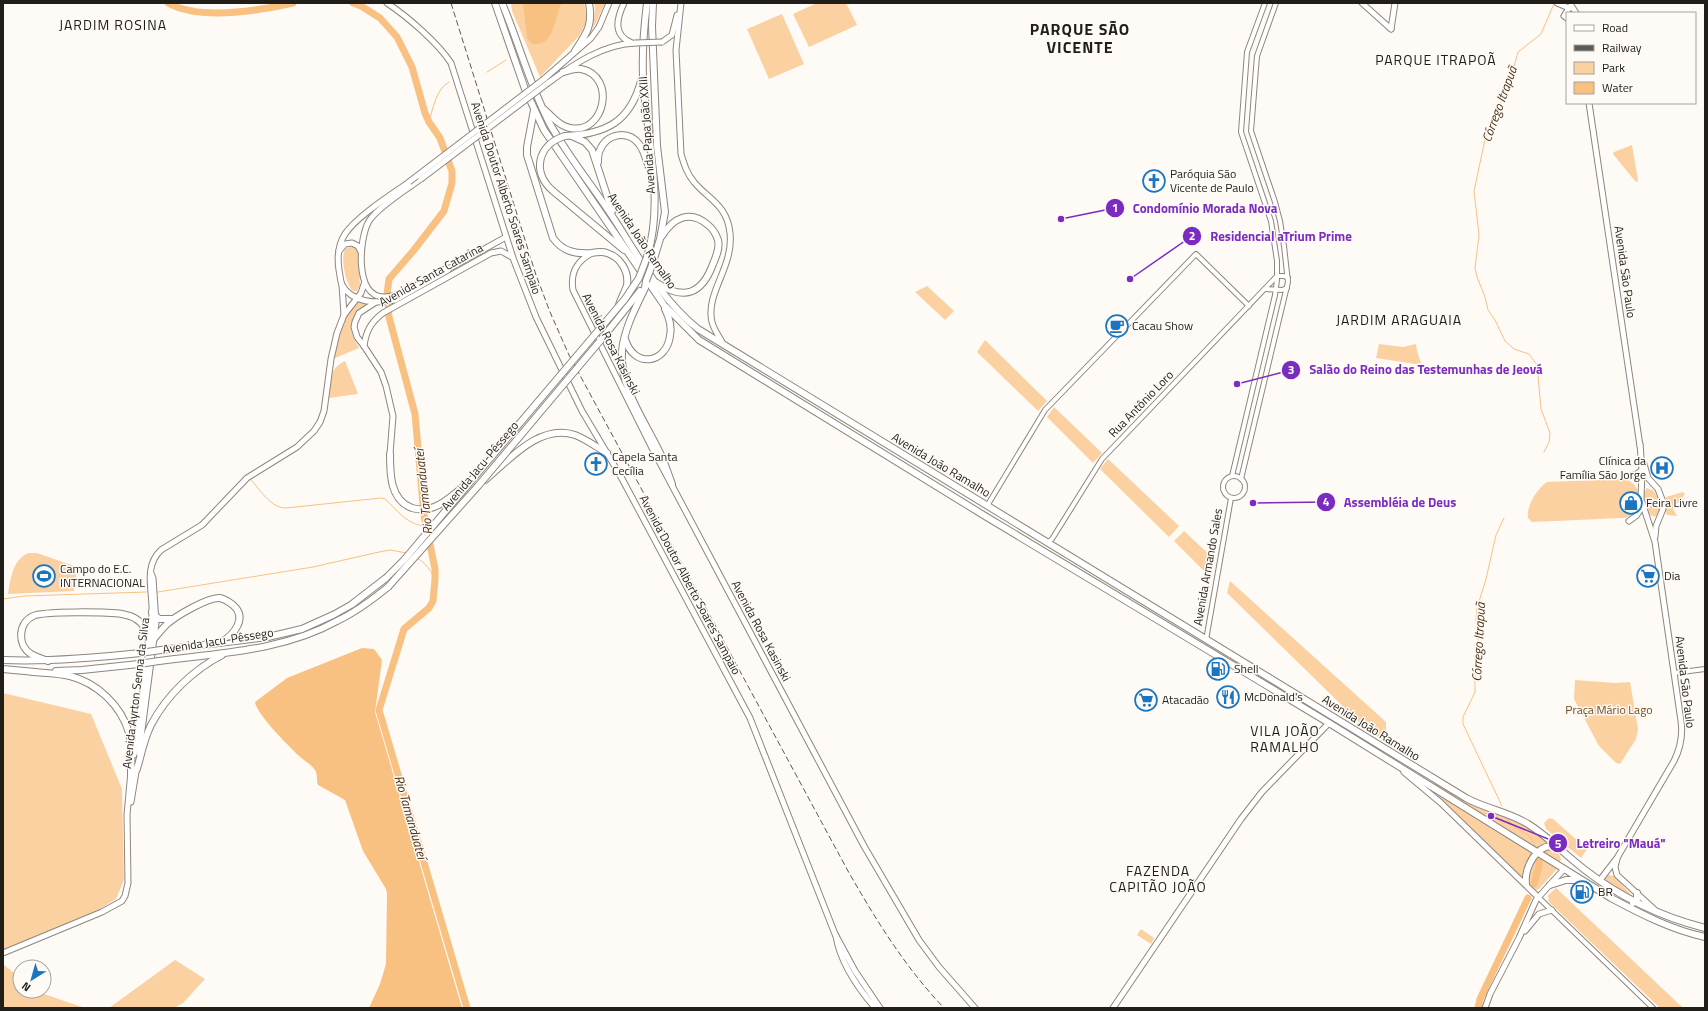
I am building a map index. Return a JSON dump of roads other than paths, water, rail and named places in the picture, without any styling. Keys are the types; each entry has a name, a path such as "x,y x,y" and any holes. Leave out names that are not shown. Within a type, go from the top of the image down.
{"highway":[{"name":"Avenida João Ramalho","path":"495,3 534,110 544,130 664,305 688,330 706,344 986,516 1330,723 1612,898"},
{"name":"Avenida João Ramalho","path":"502,3 550,124 617,223 649,280 685,319 705,335 1466,798 1530,825 1600,880 1635,901"},
{"path":"507,3 510,22"},
{"path":"575,51 590,25 591,16 589,3"},
{"name":"Avenida Papa João XXIII","path":"646,3 643,75 652,176 654,222 647,257"},
{"name":"Avenida Papa João XXIII","path":"652,264 660,239 665,212 657,146 652,26 653,3"},
{"path":"542,107 557,121 571,128 583,127 590,123 599,113 603,101 603,90 597,78 581,69 563,72"},
{"path":"630,255 547,186 541,174 540,159 543,152 552,141 568,136 595,133 621,118 630,109 637,97 643,75"},
{"path":"534,110 527,147 527,155 553,238 559,246 567,251 580,254 607,253 619,261 626,273 626,286 617,309"},
{"path":"598,166 600,148 606,141 616,135 628,136 639,144 652,176"},
{"path":"568,136 581,140 589,146 594,154 606,196 617,223"},
{"path":"660,239 671,224 686,217 692,217 706,224 716,234 718,241 717,254 706,280 694,291 688,293 674,292 667,290 649,280 634,310 624,338 622,361 626,382 660,453 672,484"},
{"name":"Avenida Jacu-Pêssego","path":"3,660 69,660 287,634 333,615 350,605 386,578 404,560 473,480 617,309 639,278 647,257"},
{"name":"Avenida Jacu-Pêssego","path":"3,669 33,672 82,670 139,664 273,645 320,630 354,612 388,587 478,486 649,280 652,264"},
{"path":"624,338 627,346 634,355 639,358 652,359 662,352 669,339 670,329 669,319 664,305"},
{"path":"478,486 536,438 545,434 564,432 582,437 607,453"},
{"path":"390,454 392,485 398,498 408,506 421,510 434,507 473,480"},
{"path":"986,516 987,506"},
{"path":"1006,527 1038,544 1047,543"},
{"path":"151,643 166,625 176,618 212,599 219,598 229,601 237,608 240,617 239,624 230,636 219,643"},
{"path":"48,661 32,655 27,651 21,640 22,628 25,622 29,618 40,613 109,612 131,616 146,629 151,643"},
{"path":"154,614 163,620 176,618"},
{"path":"1205,649 1206,640"},
{"path":"137,769 146,736 160,712 188,677 204,665 227,652"},
{"path":"33,672 68,676 79,679 109,698 130,733 131,775"},
{"path":"1526,884 1526,873 1538,852 1542,848 1548,846 1558,847"},
{"path":"1564,869 1566,864 1566,854"},
{"path":"1550,885 1566,880 1583,881"},
{"path":"1599,890 1600,880"},
{"path":"1612,898 1619,898 1631,904 1635,901 1637,893"},
{"path":"1612,898 1655,920 1692,934 1705,937"},
{"path":"1635,901 1658,912 1705,928"}],"main road":[{"name":"Avenida Doutor Alberto Soares Sampaio","path":"387,3 399,11 430,40 451,63 506,237 536,318 582,411 607,453 711,643 750,718 835,934 852,966 880,1008"},
{"path":"364,284 362,255 364,237 370,220 546,81 575,51 591,38 599,27 609,3"},
{"path":"624,3 618,19 618,27 621,36 634,43"},
{"path":"357,298 342,284 337,261 338,251 342,239 350,228 409,182 546,81 599,51 618,45 662,42 669,39 674,31 680,3"},
{"path":"680,3 676,50 681,154 686,170 694,182 720,206 726,218 730,233 728,259 713,297 711,307 714,326 724,346"},
{"path":"1362,3 1391,29 1395,3"},
{"path":"1557,3 1570,7 1575,12"},
{"path":"1568,12 1570,7"},
{"name":"Avenida São Paulo","path":"1589,104 1640,444 1642,470 1641,495 1643,506 1649,520 1655,542 1682,725 1680,746 1674,761 1617,858 1600,880"},
{"name":"Avenida Santa Catarina","path":"364,346 367,332 373,322 396,300 506,237"},
{"path":"338,251 345,244 352,243 358,246 362,255"},
{"name":"Avenida Santa Catarina","path":"364,284 383,299 396,300 491,253 501,251 513,258"},
{"name":"Avenida Rosa Kasinski","path":"594,253 581,260 574,271 572,284 573,290 651,446 887,886 919,940 939,966 976,1008"},
{"name":"Avenida Ayrton Senna da Silva","path":"342,284 344,315"},
{"name":"Avenida Ayrton Senna da Silva","path":"127,815 137,769 154,614 153,578 151,573 153,561 161,550 202,525 247,478 297,447 314,432 324,411 332,354 344,315 362,291 364,284"},
{"name":"Avenida Santa Catarina","path":"357,298 377,302"},
{"name":"Avenida Santa Catarina","path":"364,346 355,332 354,322 363,309 383,299"},
{"path":"364,346 384,378 390,402 394,424 390,454"},
{"name":"Avenida São Paulo","path":"1640,444 1647,475 1661,496 1664,506 1656,526 1655,542"},
{"path":"1628,476 1635,475 1642,470"},
{"path":"1642,483 1655,487"},
{"path":"1629,521 1636,516 1643,506"},
{"name":"Avenida Ayrton Senna da Silva","path":"3,953 102,912 122,901 125,896 128,883 127,815 131,775 151,643"},
{"path":"1113,1008 1241,819 1262,792 1330,723"},
{"name":"Avenida João Ramalho","path":"1393,763 1436,799 1538,897"},
{"path":"1617,858 1615,867 1617,874 1658,912"},
{"path":"1486,1008 1490,994 1538,897 1564,869"},
{"path":"1605,872 1617,874"},
{"path":"1519,938 1537,916 1552,910"},
{"name":"Avenida Doutor Alberto Soares Sampaio","path":"835,934 839,949 853,976 875,1008"},
{"path":"852,966 853,976 866,987"}],"street":[{"path":"1232,476 1241,479 1245,486 1244,492 1239,497 1230,498 1224,492 1223,486 1225,480 1232,476 1276,290 1277,276 1275,245 1270,216 1241,134 1247,52 1265,3"},
{"path":"1241,479 1287,288 1288,278 1277,207 1251,131 1257,56 1276,3"},
{"path":"1242,113 1253,113"},
{"path":"987,506 1045,410 1196,254 1249,306"},
{"path":"1277,276 1284,276 1288,278"},
{"name":"Rua Antônio Loro","path":"1047,543 1054,537 1102,459 1277,276"},
{"path":"1265,289 1282,290 1287,288"},
{"name":"Avenida Armando Sales","path":"1206,640 1230,498"},
{"path":"1674,673 1705,669"},
{"path":"1538,897 1653,1008"}],"water":[{"path":"523,3 562,3 553,30 545,41 540,44 532,44 527,38"},
{"path":"362,648 374,649 382,660 375,712 462,1008 369,1008 380,984 386,964 386,889 363,851 345,800 318,785 315,770 274,730 261,714 255,702 287,678"}],"waterway":[{"name":"Rio Tamanduateí","path":"168,3 196,12 212,13 229,13 263,9 293,3"},
{"name":"Rio Tamanduateí","path":"275,3 282,6"},
{"name":"Rio Tamanduateí","path":"353,3 361,6 380,18 397,37 412,67 425,113 429,122 440,138 452,171 452,183 444,211 414,250 389,279 387,294 389,317 415,414 424,515 435,569 435,579 433,601 429,608 404,629 379,710 467,1008"},
{"name":"Córrego Itrapuã","path":"1544,452 1549,442 1550,433 1541,409 1537,365 1529,354 1514,349 1505,341 1495,320 1488,310 1485,297 1477,277 1475,268 1479,235 1474,191 1487,130 1501,102 1518,52 1541,34 1553,6"},
{"path":"487,72 506,60"},
{"path":"429,122 438,94 449,82"},
{"path":"251,480 271,502 281,507 286,508 381,498 385,499 408,520 426,526"},
{"name":"Córrego Itrapuã","path":"1502,806 1463,724 1463,717 1475,692 1475,671 1479,652 1476,619 1477,608 1486,579 1496,535 1504,518"},
{"path":"158,592 313,567 390,550 407,553"},
{"path":"417,558 428,567 435,579"},
{"path":"3,599 24,596 146,592"},
{"name":"Córrego Itrapuã","path":"1507,818 1513,826 1529,836 1535,845"},
{"name":"Córrego Itrapuã","path":"1534,884 1539,867 1539,859"},
{"name":"Córrego Itrapuã","path":"1478,1008 1480,999 1528,898"}],"railway":[{"path":"451,3 536,275 569,355 848,871 869,907 904,960 944,1008"}],"place":[{"name":"Paróquia São Vicente de Paulo","path":"1154,181"},
{"name":"Condomínio Morada Nova","path":"1061,219"},
{"name":"Residencial aTrium Prime","path":"1130,279"},
{"name":"Cacau Show","path":"1117,326"},
{"name":"Salão do Reino das Testemunhas de Jeová","path":"1237,384"},
{"name":"Capela Santa Cecília","path":"596,464"},
{"name":"Clínica da Família São Jorge","path":"1662,468"},
{"name":"Assembléia de Deus","path":"1253,503"},
{"name":"Feira Livre","path":"1631,503"},
{"name":"Campo do E.C. INTERNACIONAL","path":"44,576"},
{"name":"Dia","path":"1648,576"},
{"name":"Shell","path":"1218,669"},
{"name":"McDonald's","path":"1228,697"},
{"name":"Atacadão","path":"1146,700"},
{"name":"Letreiro \"Mauá\"","path":"1491,816"},
{"name":"BR","path":"1582,892"}],"district":[{"name":"JARDIM ROSINA","path":"113,25"},
{"name":"PARQUE SÃO VICENTE","path":"1080,38"},
{"name":"PARQUE ITRAPOÃ","path":"1436,60"},
{"name":"JARDIM ARAGUAIA","path":"1399,320"},
{"name":"VILA JOÃO RAMALHO","path":"1285,740"},
{"name":"FAZENDA CAPITÃO JOÃO","path":"1158,880"}],"park label":[{"name":"Praça Mário Lago","path":"1609,710"}]}
